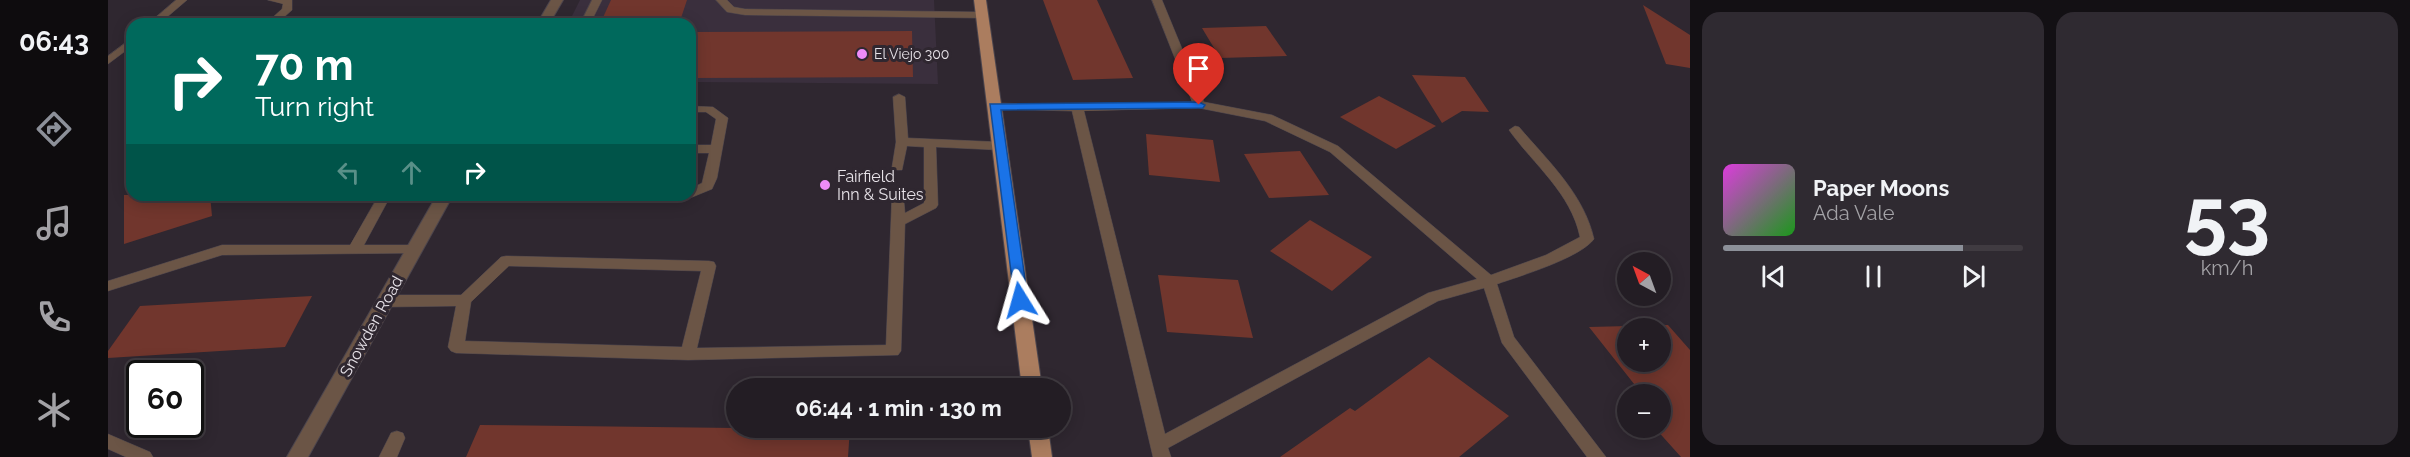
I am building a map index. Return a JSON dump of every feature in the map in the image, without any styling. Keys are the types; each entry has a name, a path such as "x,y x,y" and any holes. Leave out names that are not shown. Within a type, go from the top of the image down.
{"main road":[{"path":"981,7 1031,378"},
{"path":"1039,438 1042,457"}],"street":[{"path":"546,18 557,0"},
{"name":"Snowden Road","path":"297,457 442,201"}],"lane":[{"path":"160,18 182,0"},
{"path":"273,0 290,1 287,10 277,18"},
{"path":"588,18 597,0"},
{"path":"721,0 731,10 745,12 981,7"},
{"path":"1157,0 1199,105"},
{"path":"108,61 126,46"},
{"path":"898,167 902,142 899,97"},
{"path":"994,106 1077,108 1199,105 1268,118 1334,149 1488,281 1507,339 1539,384 1593,448 1597,457"},
{"path":"1077,108 1161,451 1433,297 1536,266 1587,239 1586,224 1571,201 1515,130"},
{"path":"696,109 709,109 722,118 711,178 707,186 696,191"},
{"path":"902,142 999,146"},
{"path":"898,222 932,205 930,143"},
{"path":"696,149 716,149"},
{"path":"688,354 709,266 506,261 464,300 456,347 688,354 893,351 898,194"},
{"path":"355,249 382,201"},
{"path":"108,286 222,250 414,250"},
{"path":"385,301 464,300"},
{"path":"388,457 398,438"},
{"path":"108,441 144,457"}],"shaded area":[{"path":"580,0 934,0 938,84 696,82 696,18 571,18"}],"building":[{"path":"611,0 687,0 681,18 603,18"},
{"path":"1043,0 1097,0 1133,78 1073,80"},
{"path":"1643,5 1690,35 1690,68 1666,64"},
{"path":"1266,26 1287,56 1220,58 1202,28"},
{"path":"912,31 913,77 696,78 696,32"},
{"path":"1412,75 1465,77 1489,112 1462,111 1442,123"},
{"path":"1379,96 1436,126 1396,149 1340,117"},
{"path":"1146,134 1213,140 1220,182 1149,175"},
{"path":"1300,151 1329,195 1269,198 1244,154"},
{"path":"124,195 126,195 126,201 211,201 212,216 124,244"},
{"path":"1310,220 1372,257 1332,291 1270,251"},
{"path":"1158,275 1238,280 1253,338 1167,332"},
{"path":"312,296 285,347 108,358 108,351 140,306"},
{"path":"1617,326 1617,362 1589,327"},
{"path":"1671,328 1690,350 1690,457 1681,457 1664,438 1671,438 1671,384 1634,384 1625,372 1671,372"},
{"path":"1429,357 1509,416 1459,457 1280,457 1350,408 1355,411"},
{"path":"480,425 726,428 726,438 849,438 848,457 466,457"}],"place":[{"name":"El Viejo 300","path":"862,54"},
{"name":"Fairfield Inn & Suites","path":"825,185"}],"route":[{"path":"1020,300 994,106 1077,108 1199,105"}]}
